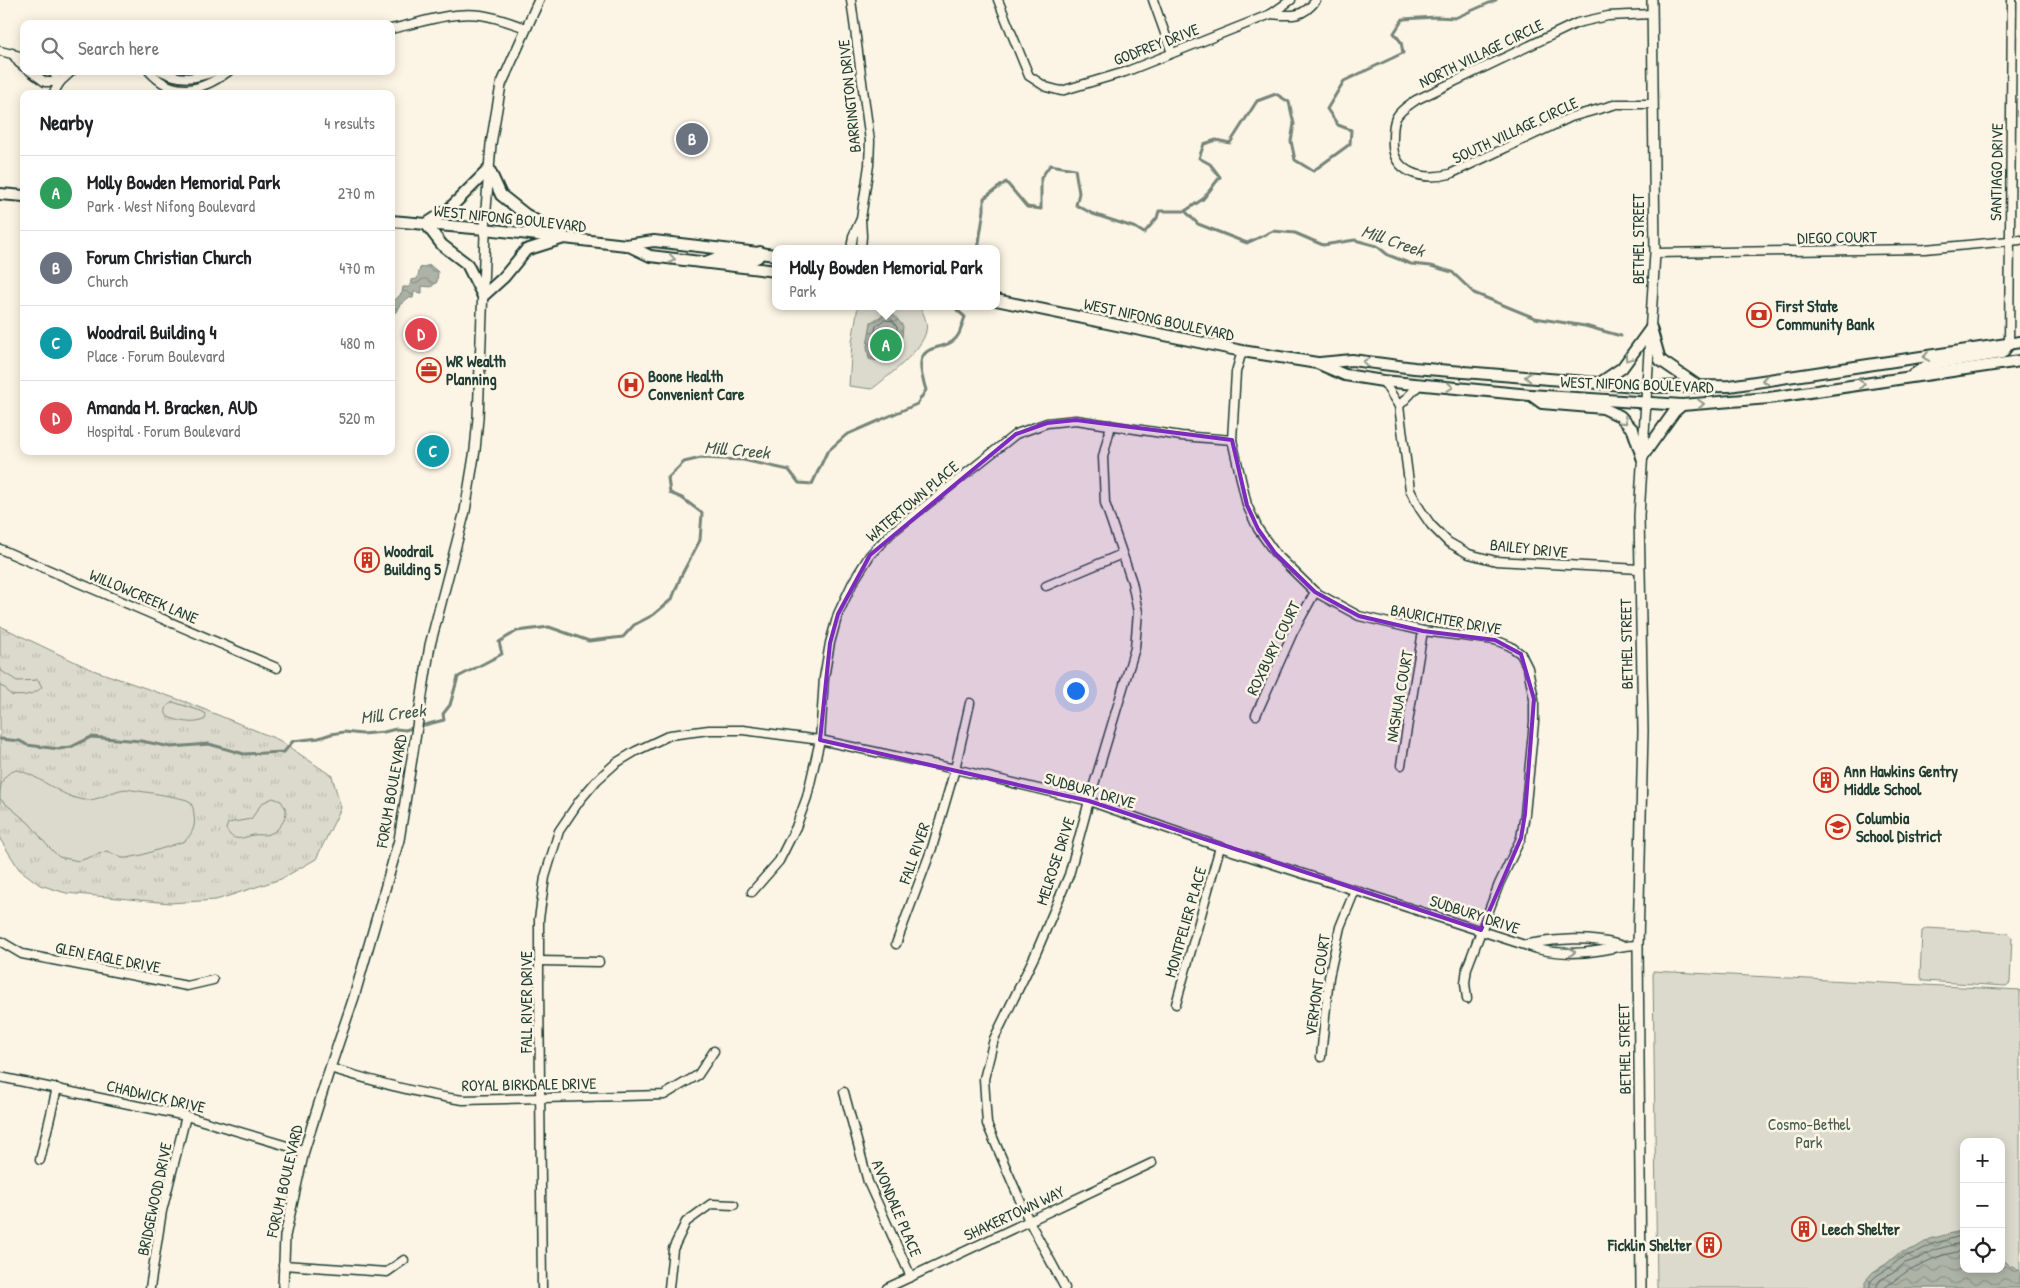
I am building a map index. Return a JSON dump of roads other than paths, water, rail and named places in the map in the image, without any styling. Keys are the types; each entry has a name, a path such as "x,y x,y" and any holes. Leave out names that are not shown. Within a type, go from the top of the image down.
{"main road":[{"path":"489,169 501,195 525,214 564,238 526,250 504,277 483,296 467,264 442,245 426,224 449,209 489,169"},
{"path":"0,194 20,196"},
{"name":"WEST NIFONG BOULEVARD","path":"395,221 485,229 626,245 654,241 772,254"},
{"name":"WEST NIFONG BOULEVARD","path":"626,245 650,256 772,271"},
{"path":"703,263 722,256 754,259 758,257 760,252"},
{"name":"WEST NIFONG BOULEVARD","path":"1000,301 1242,351 1317,363 1352,360 1414,368 1648,387 1729,386 2020,342"},
{"path":"1600,383 1622,368 1651,328"},
{"path":"1651,328 1660,360 1699,386"},
{"path":"1910,377 1928,365 2002,353 2009,344"},
{"name":"WEST NIFONG BOULEVARD","path":"1317,363 1345,375 1383,381 1530,395 1682,404 1769,398 2019,360"},
{"path":"1530,395 1542,404 1602,408 1620,416 1633,430 1642,457"},
{"path":"1642,457 1674,412 1682,404"}],"street":[{"name":"FORUM BOULEVARD","path":"283,1288 285,1236 304,1151 354,997 399,840 430,645 465,511 475,450 489,169 502,85 539,0"},
{"name":"BARRINGTON DRIVE","path":"851,0 870,141 861,219 861,245"},
{"name":"GODFREY DRIVE","path":"998,0 1029,76 1046,87 1062,91 1125,72 1271,14 1290,0"},
{"path":"1153,0 1172,53"},
{"path":"1271,14 1293,16 1303,13 1316,0"},
{"name":"BETHEL STREET","path":"1641,1288 1638,945 1642,731 1639,516 1655,252 1652,0"},
{"name":"SANTIAGO DRIVE","path":"2009,344 2012,0"},
{"path":"395,28 448,16 474,14 526,28"},
{"name":"NORTH VILLAGE CIRCLE","path":"1395,157 1392,147 1396,118 1416,100 1577,23 1608,16 1652,14"},
{"path":"0,51 20,56"},
{"path":"12,53 20,65"},
{"path":"35,75 45,82 60,82"},
{"path":"55,75 60,82"},
{"path":"55,90 68,75"},
{"path":"153,75 158,81 188,90 204,87 224,75"},
{"path":"173,75 185,79 204,75"},
{"name":"SOUTH VILLAGE CIRCLE","path":"1395,157 1404,168 1412,173 1423,177 1436,178 1450,174 1571,117 1617,104 1653,104"},
{"name":"BARRINGTON DRIVE","path":"851,245 852,236 861,219"},
{"name":"DIEGO COURT","path":"1655,252 1925,249 2020,240"},
{"name":"BAURICHTER DRIVE","path":"1242,351 1236,372 1232,440 1247,504 1258,529 1275,553 1316,592 1359,616 1423,631 1495,640 1510,646 1520,654 1528,668 1534,699 1530,759 1521,838 1499,884 1467,968 1465,983 1467,999"},
{"name":"BAILEY DRIVE","path":"1383,381 1398,406 1410,490 1431,526 1448,542 1468,554 1496,562 1640,570"},
{"path":"1398,406 1420,384"},
{"name":"WATERTOWN PLACE","path":"752,892 779,861 796,827 807,797 820,740 824,678 830,643 838,614 853,582 870,555 891,534 1016,434 1047,424 1076,420 1181,436 1232,440"},
{"name":"MELROSE DRIVE","path":"1064,1288 1029,1221 987,1124 984,1079 994,1039 1036,952 1068,875 1135,648 1138,612 1132,582 1105,503 1103,457 1110,425"},
{"name":"WILLOWCREEK LANE","path":"0,549 277,668"},
{"path":"1046,586 1122,554"},
{"name":"ROXBURY COURT","path":"1256,715 1293,632 1316,592"},
{"name":"NASHUA COURT","path":"1401,765 1423,631"},
{"name":"FALL RIVER","path":"896,944 932,848 970,703"},
{"name":"SUDBURY DRIVE","path":"636,751 670,735 709,730 744,730 820,740 1089,801 1220,847 1548,951 1566,953 1604,950 1620,945"},
{"name":"FALL RIVER DRIVE","path":"542,1288 539,918 544,877 559,831 580,800 597,780 616,763 636,751"},
{"name":"MONTPELIER PLACE","path":"1176,1004 1220,847"},
{"name":"VERMONT COURT","path":"1321,1057 1329,977 1340,927 1356,890"},
{"name":"SUDBURY DRIVE","path":"1526,944 1580,938 1603,940 1620,945 1638,945"},
{"name":"GLEN EAGLE DRIVE","path":"0,941 22,954 187,986 213,980"},
{"path":"539,961 599,962"},
{"name":"ROYAL BIRKDALE DRIVE","path":"330,1068 403,1090 463,1100 664,1095 698,1075 714,1051"},
{"name":"CHADWICK DRIVE","path":"0,1077 186,1116 304,1151"},
{"path":"40,1160 57,1088"},
{"name":"AVONDALE PLACE","path":"844,1092 868,1182 911,1276"},
{"name":"BRIDGEWOOD DRIVE","path":"150,1288 162,1211 186,1116"},
{"name":"SHAKERTOWN WAY","path":"887,1288 1152,1163"},
{"path":"669,1288 673,1249 686,1222 711,1204 734,1205"},
{"path":"283,1265 387,1272 404,1260"}],"water":[{"path":"430,265 438,272 437,282 431,287 422,286 422,293 414,292 413,298 408,298 395,312 395,300 402,293 403,287 410,287 411,280 417,279 420,268"},
{"path":"883,315 894,315 903,326 902,337 891,344 882,360 869,359 867,346 871,322"},
{"path":"1960,1231 1960,1273 2005,1273 2005,1261 2020,1271 2020,1288 1865,1288 1865,1281 1873,1272 1899,1253 1915,1248 1930,1239"}],"waterway":[{"path":"1185,211 1203,199 1220,177 1210,164 1199,158 1204,144 1216,140 1230,143 1257,101 1276,94 1289,102 1294,124 1291,141 1295,160 1313,171 1350,144 1351,130 1338,125 1327,109 1344,81 1403,53 1401,42 1394,33 1403,19 1455,18 1496,0"},
{"name":"Mill Creek","path":"979,245 984,198 1006,182 1027,207 1041,209 1041,178 1050,165 1075,169 1079,193 1076,205 1093,214 1136,228 1144,233 1157,218 1159,211 1185,211 1198,224 1247,243 1273,231 1295,233 1323,245 1355,240 1377,246 1388,255 1411,264 1431,266 1452,272 1474,293 1535,318 1585,326 1621,336"},
{"name":"Mill Creek","path":"0,739 59,749 71,747 91,737 141,741 171,747 209,744 244,754 284,752 293,741 319,738 331,734 344,732 362,734 396,729 405,730 444,720 443,714 450,705 458,677 502,654 499,642 517,631 549,627 589,641 623,637 634,625 653,615 672,599 681,576 700,540 702,513 682,498 670,493 668,478 684,462 701,458 743,460 789,470 799,483 812,484 827,452 846,435 917,404 926,390 921,371 924,354 949,344 956,339 965,317 957,310"}],"place":[{"name":"Forum Christian Church","path":"692,139"},
{"name":"First State Community Bank","path":"1759,315"},
{"name":"Amanda M. Bracken, AUD","path":"421,334"},
{"name":"Molly Bowden Memorial Park","path":"886,345"},
{"name":"WR Wealth Planning","path":"429,370"},
{"name":"Boone Health Convenient Care","path":"631,385"},
{"name":"Woodrail Building 4","path":"433,451"},
{"name":"Woodrail Building 5","path":"367,560"},
{"name":"Ann Hawkins Gentry Middle School","path":"1826,780"},
{"name":"Columbia School District","path":"1838,827"},
{"name":"Leech Shelter","path":"1804,1229"},
{"name":"Ficklin Shelter","path":"1709,1245"}],"park label":[{"name":"Cosmo-Bethel Park","path":"1809,1133"}]}
